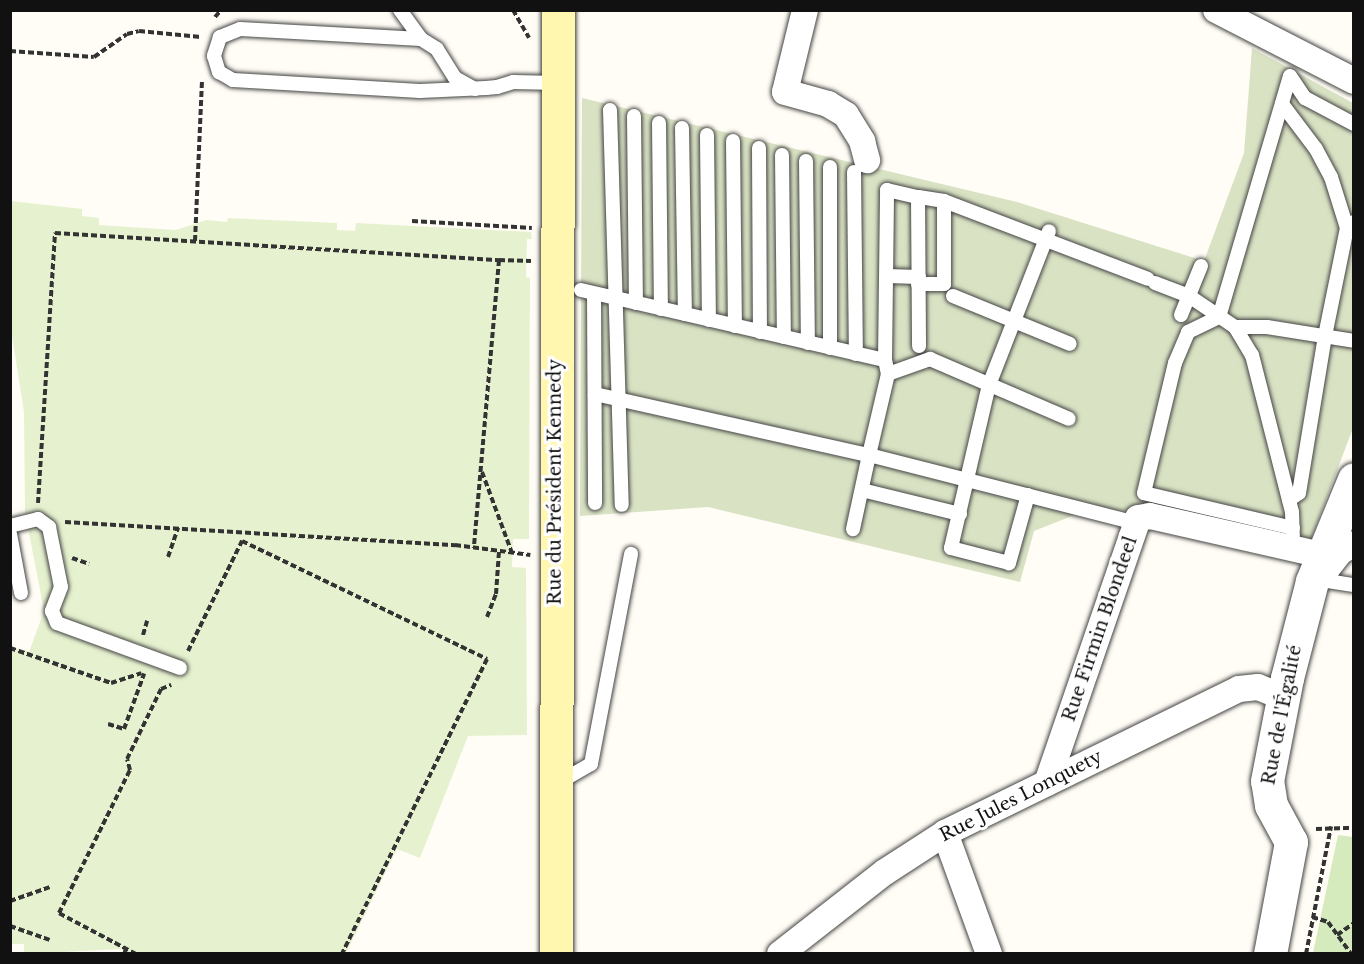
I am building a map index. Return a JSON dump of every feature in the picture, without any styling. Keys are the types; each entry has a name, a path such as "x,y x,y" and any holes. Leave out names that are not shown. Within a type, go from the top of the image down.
{"main road":[{"name":"Rue du Président Kennedy","path":"556,954 554,786 558,10"}],"street":[{"path":"805,10 785,92 828,104 846,115 862,141 861,166"},
{"path":"1220,11 1353,81"},
{"name":"Rue de l'Égalité","path":"1270,954 1290,851 1288,835 1267,790 1283,697 1316,577 1352,497"},
{"name":"Rue Firmin Blondeel","path":"1047,783 1138,518 1150,516 1292,538 1316,577"},
{"path":"1316,577 1341,551 1353,544"},
{"name":"Rue Jules Lonquety","path":"780,954 885,872 945,833 1239,689 1258,687 1283,697"},
{"path":"945,833 989,954"}],"lane":[{"path":"400,10 421,39 437,49 454,78 475,89"},
{"path":"421,39 240,29 220,37 214,56 219,72 234,80 420,91 475,89 513,82 558,82"},
{"path":"1235,327 1252,355 1288,500 1292,538 1144,493 1175,363 1188,332 1219,317 1290,76 1305,98 1353,124"},
{"path":"1282,104 1317,149 1350,225 1325,336 1299,493 1288,500"},
{"path":"610,110 613,298 622,505"},
{"path":"634,116 636,303"},
{"path":"659,123 661,309"},
{"path":"682,128 685,314"},
{"path":"708,135 709,320"},
{"path":"733,141 735,326"},
{"path":"759,148 760,332"},
{"path":"782,155 784,337"},
{"path":"806,160 808,343"},
{"path":"856,354 861,166"},
{"path":"830,167 830,348"},
{"path":"853,529 888,374 885,360 887,190 944,201 1048,235 1189,296 1235,327 1353,341"},
{"path":"918,196 918,346"},
{"path":"887,276 944,284 944,201"},
{"path":"1028,495 1009,563 951,548 989,385 1048,235"},
{"path":"1181,315 1201,266"},
{"path":"595,503 595,394 587,292 885,360"},
{"path":"953,297 1070,344"},
{"path":"888,374 930,359 1069,419"},
{"path":"595,394 870,455 1136,523"},
{"path":"862,490 960,514"},
{"path":"10,525 43,523 61,587 52,611 57,624 180,668"},
{"path":"10,534 21,593"},
{"path":"554,786 591,764 632,554"},
{"path":"1316,577 1353,585"}],"path":[{"path":"210,24 221,10"},
{"path":"10,51 94,57 128,34 139,31 201,37"},
{"path":"202,48 201,37 204,31"},
{"path":"195,241 203,69"},
{"path":"412,221 538,228"},
{"path":"538,261 55,233 43,523 68,521 178,528 474,548 555,557"},
{"path":"474,548 498,260"},
{"path":"480,469 512,553"},
{"path":"168,557 178,528"},
{"path":"136,954 128,947 59,913 130,770 127,759 161,689 171,686 242,541 487,659 342,954"},
{"path":"487,617 496,594 499,551"},
{"path":"108,724 124,729 145,672 140,642 147,621"},
{"path":"10,648 111,683 145,672"},
{"path":"1306,954 1331,826"},
{"path":"1288,835 1331,826 1353,828"},
{"path":"10,901 50,887"},
{"path":"1312,917 1328,921 1351,954"},
{"path":"1337,935 1353,922"},
{"path":"10,926 50,940"},
{"path":"124,954 128,947"}],"green space":[{"path":"1252,48 1353,103 1353,428 1308,547 1146,510 1082,512 1034,531 1020,582 708,507 580,516 582,98 1017,202 1204,261 1244,153"},
{"path":"11,201 82,209 82,216 99,218 99,225 176,230 206,220 227,222 228,218 337,223 337,230 355,231 356,223 531,232 532,239 527,239 526,277 530,278 529,539 513,539 512,567 526,568 527,735 468,736 420,858 397,849 346,953 126,954 122,949 24,954 24,944 11,944 10,646 29,652 44,611 25,512 24,412 10,323"},
{"path":"1338,835 1353,837 1353,953 1313,953"}]}
